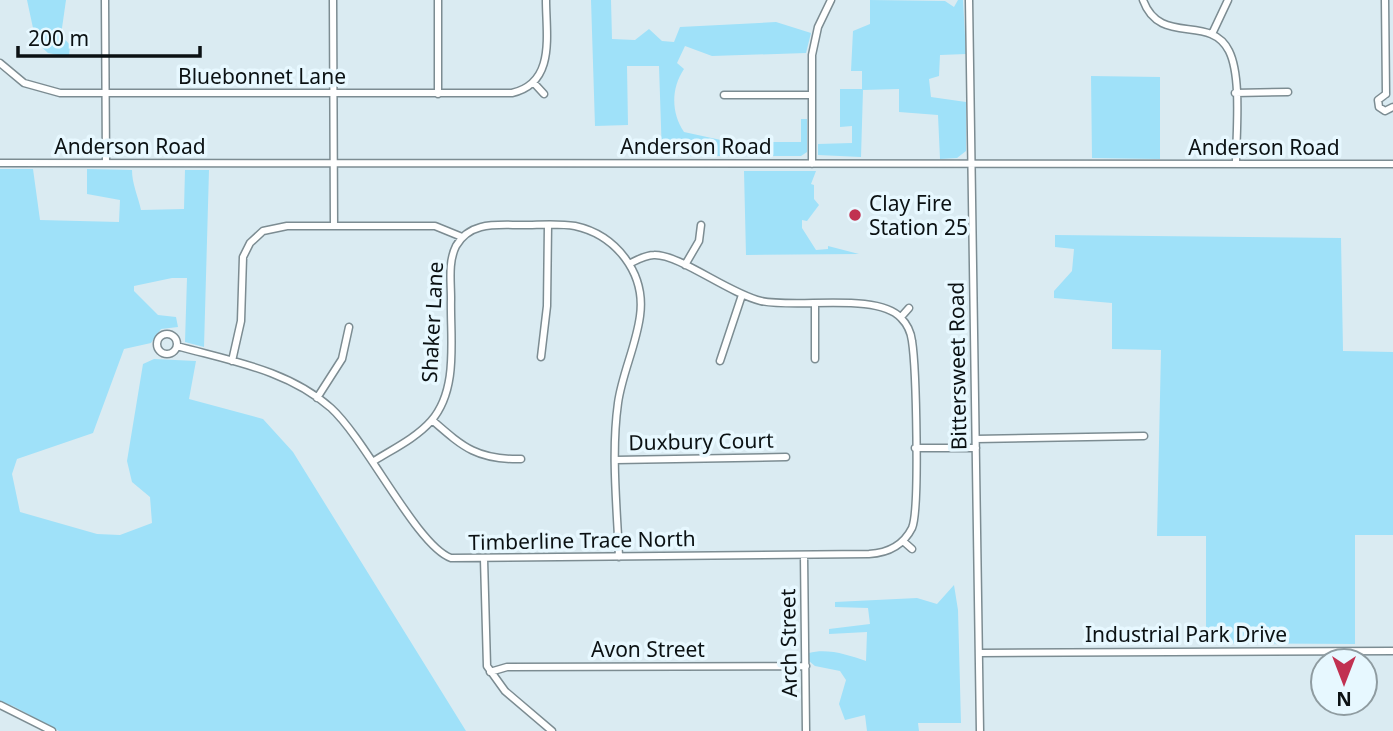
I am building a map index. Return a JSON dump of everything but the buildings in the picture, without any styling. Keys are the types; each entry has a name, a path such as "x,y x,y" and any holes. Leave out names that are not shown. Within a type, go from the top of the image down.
{"street":[{"path":"105,0 106,163"},
{"path":"333,0 334,226"},
{"path":"438,0 438,94"},
{"path":"544,94 532,83 541,72 547,55 546,0"},
{"path":"812,164 812,63 817,31 831,0"},
{"name":"Bittersweet Road","path":"969,0 980,731"},
{"path":"1143,0 1151,15 1172,29 1212,34 1230,53 1235,93 1236,164"},
{"path":"1212,34 1228,0"},
{"path":"1385,0 1390,96 1380,97 1378,104 1381,110 1391,109"},
{"path":"1144,21 1151,15"},
{"name":"Bluebonnet Lane","path":"0,64 24,82 43,90 105,93 512,93 532,83"},
{"path":"1235,93 1288,92"},
{"path":"724,95 812,95"},
{"name":"Anderson Road","path":"0,163 1393,164"},
{"path":"541,357 547,306 548,225"},
{"path":"232,361 241,321 242,264 252,241 279,226 435,226 462,237 483,226 548,225 577,227 599,234 613,244 629,264 636,279 640,309 618,404 618,557"},
{"path":"685,265 699,241 701,225"},
{"path":"247,231 252,241"},
{"name":"Shaker Lane","path":"432,420 443,401 449,378 451,264 462,237"},
{"path":"629,264 644,256 658,255 685,265 742,295 771,302 877,305 901,317 912,341 915,517 903,541 912,549"},
{"path":"720,361 742,295"},
{"path":"815,359 816,304"},
{"path":"901,317 909,308"},
{"path":"317,398 342,359 349,327"},
{"name":"Timberline Trace North","path":"177,346 281,376 317,398 346,424 434,548 456,559 879,553 903,541"},
{"path":"374,461 432,420 476,454 501,460 521,459"},
{"path":"976,439 1144,436"},
{"path":"915,449 976,448"},
{"name":"Duxbury Court","path":"617,460 786,457"},
{"name":"Arch Street","path":"804,555 806,731"},
{"path":"484,559 485,653 490,672 505,691 552,731"},
{"name":"Industrial Park Drive","path":"979,653 1393,651"},
{"name":"Avon Street","path":"490,672 508,667 806,666"},
{"path":"0,705 52,731"}],"shaded area":[{"path":"27,0 66,0 61,35 70,45 69,57 48,53 36,42"},
{"path":"591,0 611,0 612,39 635,40 649,29 662,41 674,42 680,27 776,22 811,33 806,53 712,56 685,46 677,63 684,69 674,100 677,117 684,132 730,142 801,142 801,119 807,119 807,152 801,156 662,156 659,66 627,66 628,125 595,126"},
{"path":"870,0 945,1 954,7 958,0 963,0 966,54 940,55 939,76 929,79 931,97 966,102 966,151 957,158 940,159 938,115 899,112 899,89 863,90 861,157 818,155 818,144 852,143 852,126 840,127 840,89 862,89 862,71 851,71 853,31 870,24"},
{"path":"1091,76 1160,77 1160,159 1092,158"},
{"path":"0,169 33,169 40,220 119,222 120,200 87,194 87,169 132,170 141,210 184,209 185,170 209,170 204,347 185,342 187,278 172,278 134,286 134,291 158,315 176,317 178,327 161,329 151,343 124,349 93,433 17,459 12,474 20,512 97,534 120,535 152,523 150,497 132,482 127,461 143,364 154,359 196,361 189,399 263,419 293,452 466,731 59,731 13,706 0,702"},
{"path":"744,171 816,171 811,184 814,185 814,199 819,205 807,221 802,220 802,228 816,250 828,249 828,246 859,254 746,255"},
{"path":"1055,235 1341,238 1343,351 1393,352 1393,535 1355,535 1355,644 1206,643 1206,536 1157,536 1161,350 1112,349 1112,303 1054,298 1054,291 1072,271 1074,249 1055,247"},
{"path":"954,585 958,610 961,723 918,723 919,731 867,731 865,715 845,720 839,704 846,680 840,671 815,666 809,661 809,653 830,652 866,661 867,632 829,634 829,629 870,624 868,608 835,607 835,602 917,598 937,604"}],"place":[{"name":"Clay Fire Station 25","path":"855,215"}]}
